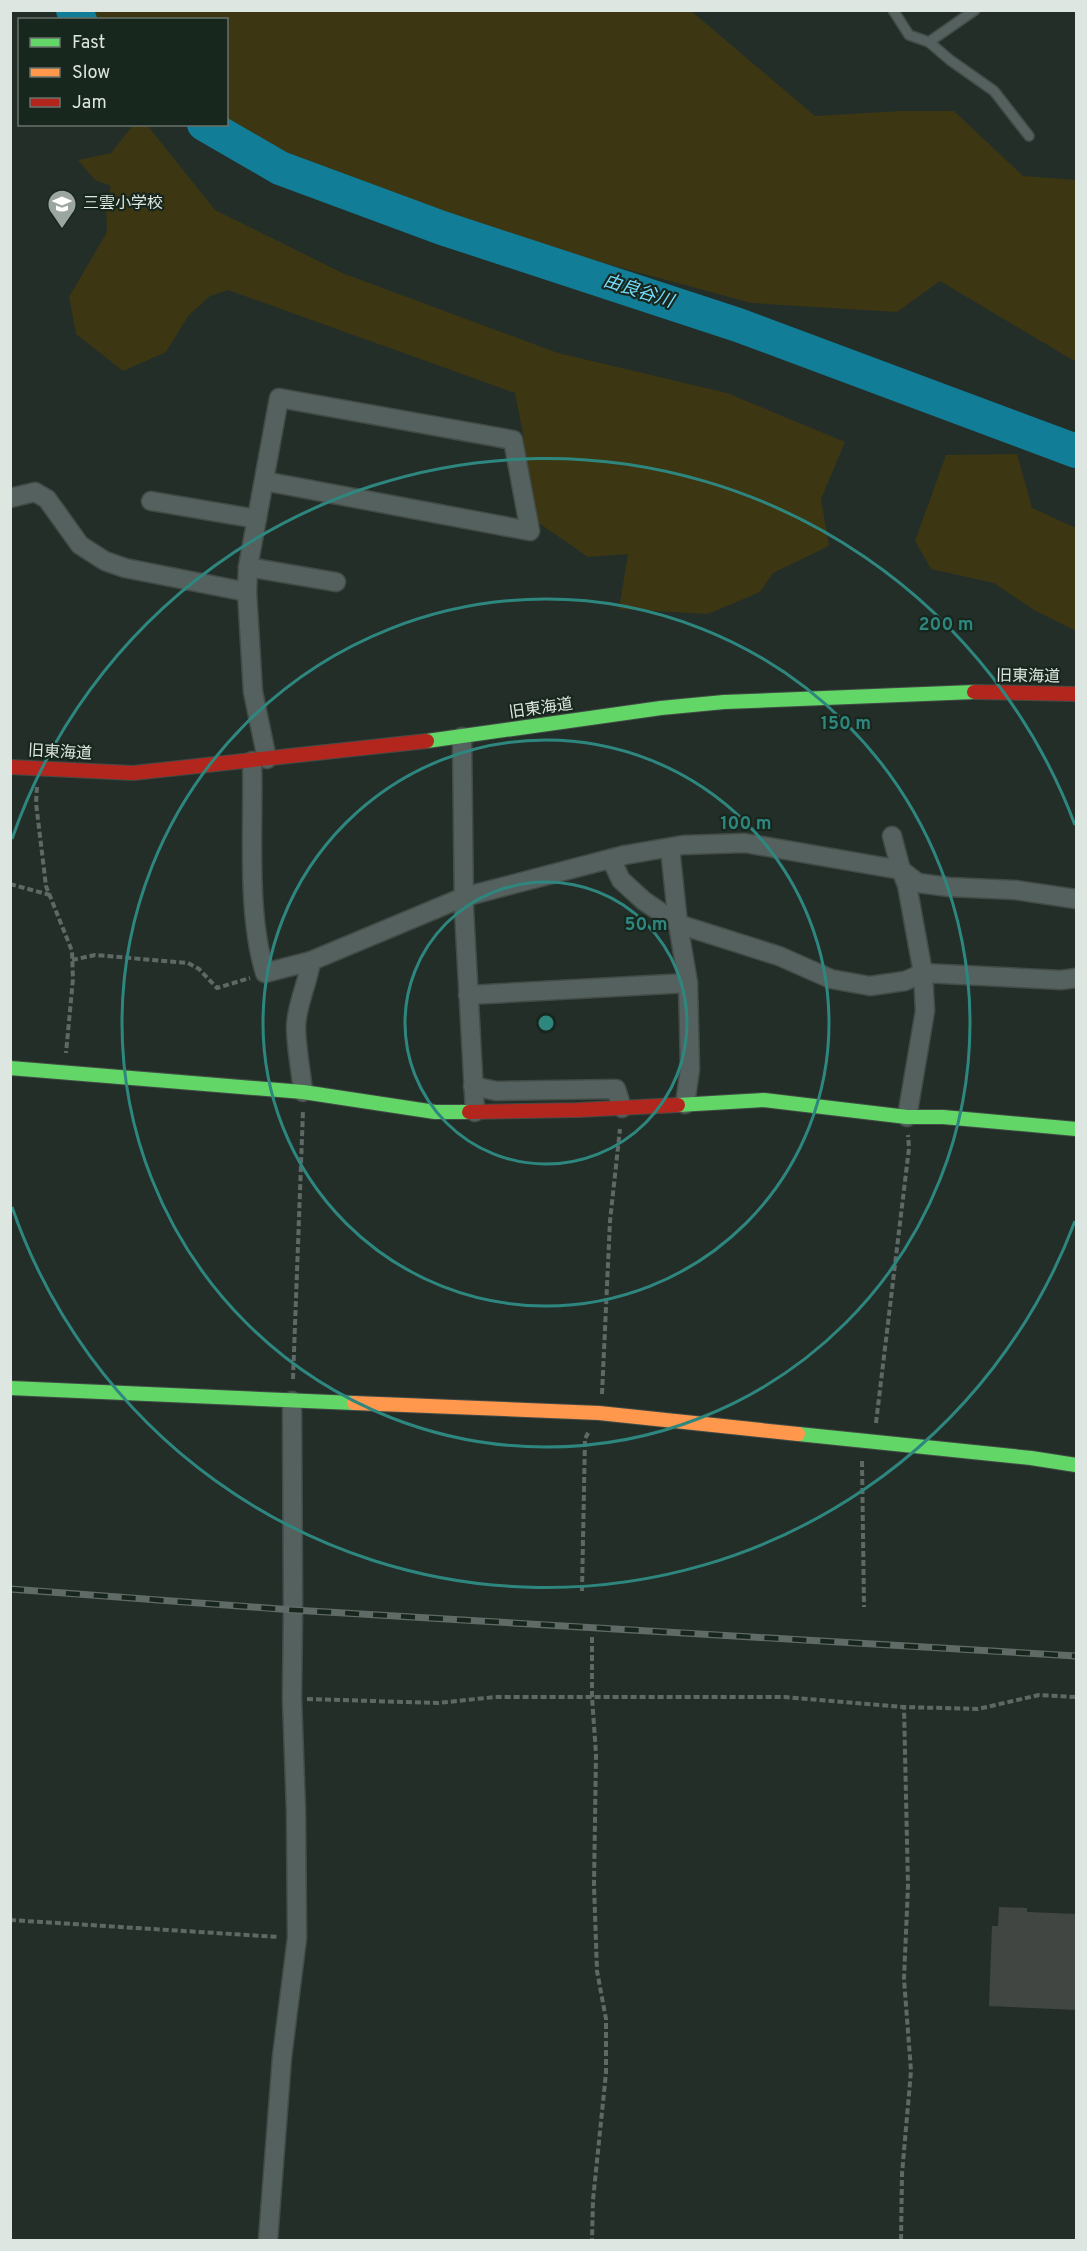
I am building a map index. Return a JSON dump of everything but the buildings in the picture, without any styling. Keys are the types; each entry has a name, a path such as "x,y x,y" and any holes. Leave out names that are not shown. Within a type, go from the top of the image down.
{"street":[{"path":"264,481 530,531 513,440 279,398 248,567 247,592 260,760 255,912 259,953 265,974 311,961 464,897 611,859 670,848 746,843 900,870 918,883 1014,890 1077,899"},
{"path":"10,498 35,492 47,499 80,545 105,561 125,568 247,592"},
{"path":"151,501 257,519"},
{"path":"248,567 336,582"},
{"name":"旧東海道","path":"10,767 133,773 462,737 661,708 724,702 973,692 1077,694"},
{"path":"462,737 464,897 474,1112"},
{"path":"892,836 900,870 907,885 923,973 925,1011 907,1117"},
{"path":"670,848 678,924 688,983 690,1069 685,1104"},
{"path":"611,859 621,880 645,901 678,924 779,956 831,979 870,986 905,981 923,973 1061,980 1077,978"},
{"path":"303,1092 296,1026 300,998 309,977 311,961"},
{"path":"468,994 688,983"},
{"path":"10,1068 303,1092 435,1112 622,1108 764,1100 907,1117 943,1117 1077,1129"},
{"path":"473,1086 496,1091 616,1089 622,1108"},
{"path":"10,1388 598,1413 1031,1458 1077,1465"},
{"path":"268,2241 282,2057 297,1938 297,1811 292,1698 292,1401"}],"lane":[{"path":"893,10 909,35 930,42 950,60 994,91 1029,136"},
{"path":"930,42 975,10"}],"path":[{"path":"38,769 36,803 46,886 72,951 73,979 64,1072"},
{"path":"10,884 50,895"},
{"path":"72,960 95,955 188,963 199,969 217,988 265,974"},
{"path":"292,1401 303,1092"},
{"path":"582,1591 585,1439 598,1413 603,1390 610,1221 622,1108"},
{"path":"864,1607 862,1461 872,1442 876,1427 909,1148 907,1117"},
{"path":"592,1637 592,1697 596,1754 594,1886 596,1949 597,1971 606,2019 606,2062 592,2200 592,2241"},
{"path":"292,1698 438,1703 495,1697 785,1697 904,1707 978,1709 1039,1695 1077,1697"},
{"path":"901,2241 902,2174 910,2071 904,1979 908,1886 904,1707"},
{"path":"10,1920 297,1938"}],"shaded area":[{"path":"89,11 691,11 815,116 902,111 954,111 1023,176 1076,180 1076,362 940,281 897,312 751,303 527,242 224,129 220,126 228,126 228,18 94,18"},
{"path":"132,126 148,126 215,210 342,273 558,353 727,393 845,442 821,499 829,546 773,573 760,592 708,614 619,609 628,554 588,557 533,519 523,434 515,393 228,290 210,296 188,316 166,352 123,371 76,334 69,297 107,232 106,208 111,186 95,180 78,160 111,153"},
{"path":"1017,454 1032,508 1076,528 1076,631 1034,610 994,583 931,569 915,541 946,455"}],"waterway":[{"name":"由良谷川","path":"73,10 79,18"},
{"name":"由良谷川","path":"207,126 280,168 442,228 738,325 1076,451"}],"railway":[{"path":"10,1589 293,1610 1076,1656"}],"traffic: fast":[{"path":"427,741 661,708 724,702 974,692"},
{"path":"10,1068 303,1092 435,1112 469,1112"},
{"path":"678,1105 764,1100 907,1117 943,1117 1076,1129"},
{"path":"10,1388 354,1403"},
{"path":"798,1434 1031,1458 1076,1465"}],"traffic: slow":[{"path":"354,1403 599,1413 798,1434"}],"traffic: jam":[{"path":"974,692 1076,694"},
{"path":"10,767 133,773 427,741"},
{"path":"469,1112 678,1105"}],"place":[{"name":"三雲小学校","path":"62,230"}]}
